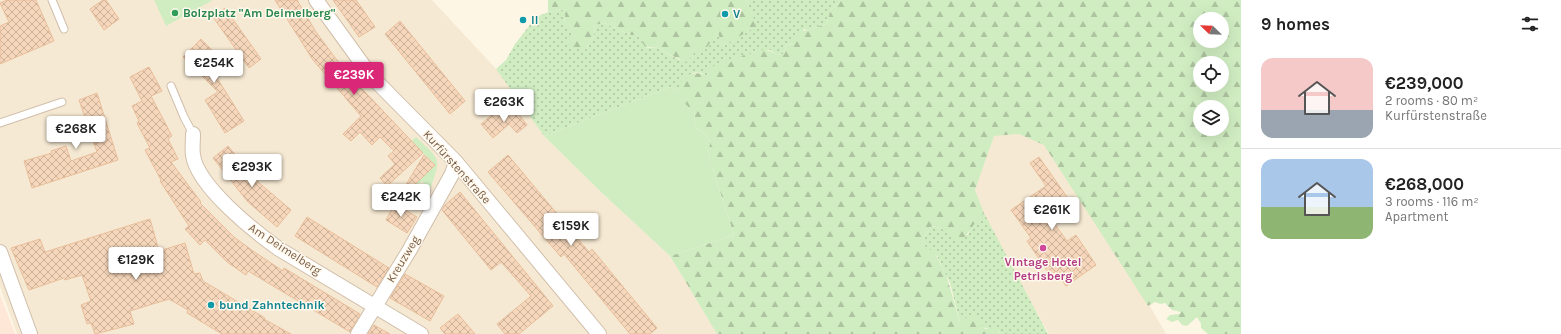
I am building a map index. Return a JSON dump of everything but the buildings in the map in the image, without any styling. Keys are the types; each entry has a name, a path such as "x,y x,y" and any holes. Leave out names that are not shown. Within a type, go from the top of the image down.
{"street":[{"name":"Kurfürstenstraße","path":"316,0 371,76 456,162 599,334"},
{"name":"Am Deimelberg","path":"193,134 193,157 201,174 238,218 274,245 421,334"},
{"name":"Kreuzweg","path":"358,334 409,251 452,174 456,162"},
{"path":"0,252 30,334"}],"lane":[{"path":"52,0 64,29"},
{"name":"Am Deimelberg","path":"171,86 193,134"},
{"path":"0,123 62,102"}],"shaded area":[{"path":"0,0 432,0 499,72 544,136 602,193 670,256 717,334 17,334 0,287"},
{"path":"994,120 1052,135 1166,334 1049,334 966,188"},
{"path":"0,295 13,328 15,334 0,334"}],"green space":[{"name":"Bolzplatz \"Am Deimelberg\"","path":"154,0 213,0 166,26"},
{"path":"548,0 746,0 757,26 723,46 717,44 720,40 718,31 703,53 695,50 692,57 686,62 664,52 658,47 646,47 638,35 631,35 604,23 595,25 594,35 586,49 582,50 570,44 566,39 572,34 564,25 566,9 548,12"},
{"path":"746,0 841,0 831,10 826,24 809,30 804,29 793,43 786,46 784,54 777,55 770,50 756,50 752,54 741,57 707,76 702,73 694,73 690,75 678,90 670,87 544,136 496,69 506,60 515,44 536,17 548,12 566,9 567,14 564,20 582,50 586,49 594,35 595,25 604,23 631,35 638,35 647,48 658,47 664,52 680,60 692,57 695,49 718,31 723,46 756,26"},
{"path":"841,0 1241,0 1241,334 1208,334 1201,328 1201,324 1197,317 1187,326 1182,325 1178,320 1172,322 1166,319 1170,315 1179,314 1181,312 1172,310 1165,303 1160,304 1155,302 1148,306 1044,145 1019,134 994,136 975,190 984,213 962,240 959,243 941,228 932,226 923,239 923,245 934,252 946,274 960,322 973,313 985,329 995,327 1001,334 717,334 670,256 734,235 708,155 710,141 704,133 694,127 695,113 680,99 678,91 679,86 686,77 691,74 696,73 707,76 709,69 724,60 730,63 734,56 741,57 746,53 752,54 756,50 770,51 777,55 784,54 786,46 793,43 792,39 798,31 809,30 826,24 831,10"},
{"path":"670,87 678,90 680,99 695,113 694,127 704,133 710,141 708,155 734,235 670,256 602,193 544,136"},
{"path":"416,137 430,150 436,160 436,171 430,189 422,181 414,188 412,187 435,165 411,141"},
{"path":"984,213 1048,334 1001,334 999,331 960,322 950,283 937,256 923,245 923,239 932,226 968,235 972,224"}],"place":[{"name":"Bolzplatz \"Am Deimelberg\"","path":"175,13"},
{"name":"V","path":"725,14"},
{"name":"II","path":"523,20"},
{"name":"Vintage Hotel Petrisberg","path":"1043,248"},
{"name":"bund Zahntechnik","path":"211,305"}]}
